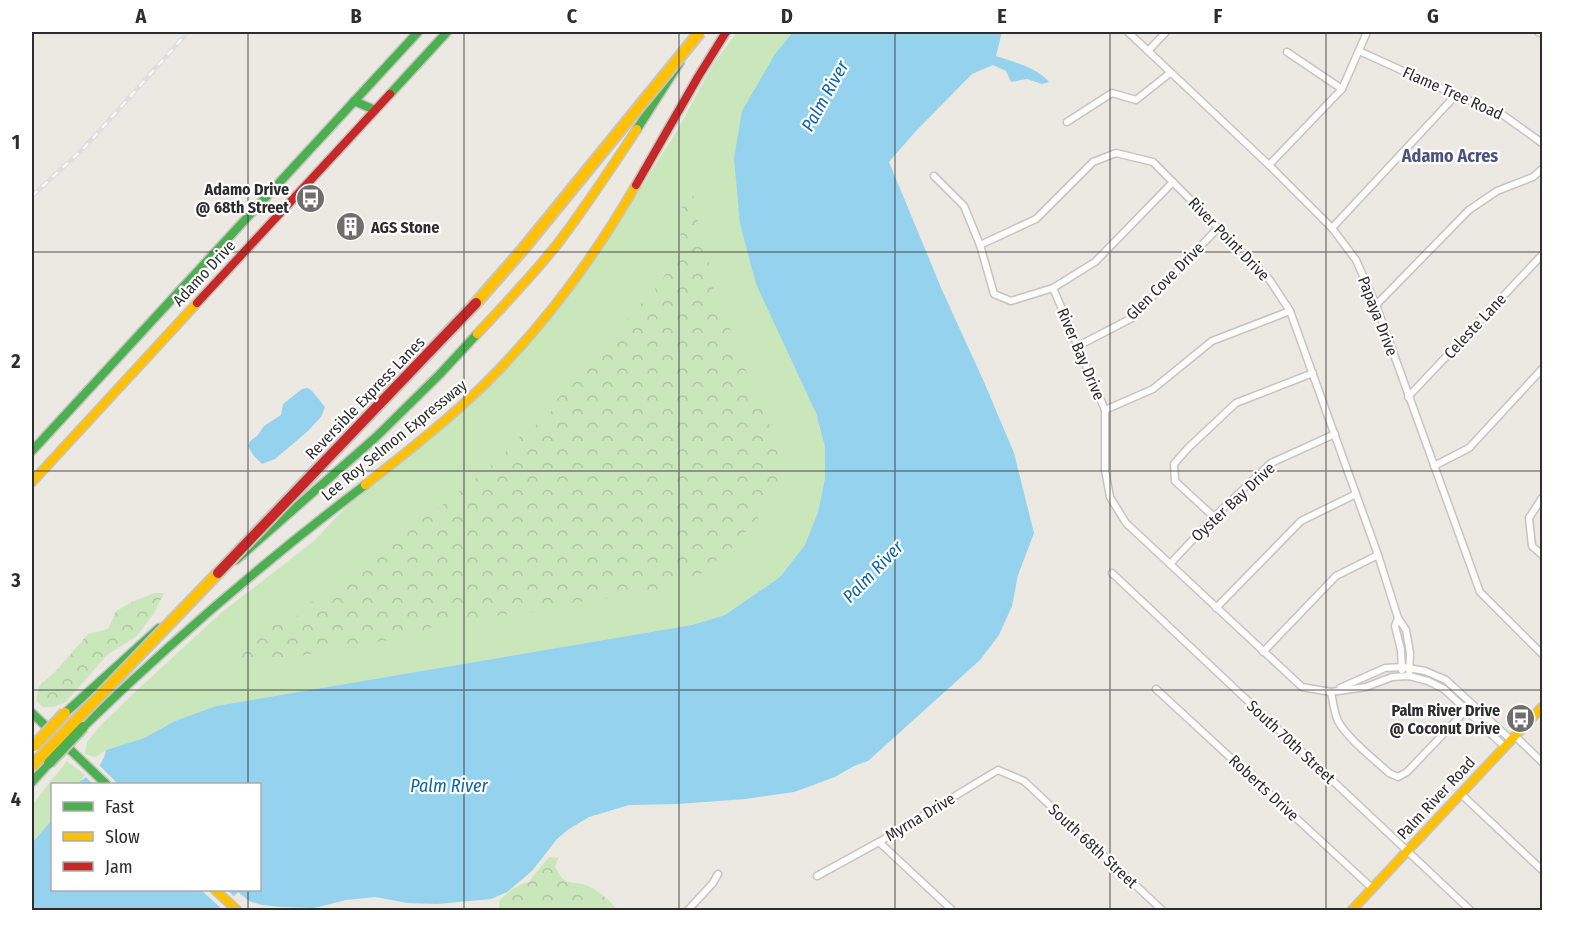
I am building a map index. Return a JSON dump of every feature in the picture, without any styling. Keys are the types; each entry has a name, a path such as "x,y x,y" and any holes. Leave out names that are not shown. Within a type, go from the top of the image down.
{"main road":[{"name":"Adamo Drive","path":"32,451 418,32"},
{"name":"Adamo Drive","path":"32,482 447,32"},
{"name":"Lee Roy Selmon Expressway","path":"33,748 65,713 141,644 369,443 439,375 501,309 543,261 591,199 700,32"},
{"name":"Reversible Express Lanes","path":"32,766 475,304 524,248 700,32"},
{"name":"Lee Roy Selmon Expressway","path":"32,782 83,727 128,684 262,566 442,424 510,358 544,318 621,212 695,80 726,32"},
{"path":"354,101 375,110"},
{"path":"204,264 219,278"},
{"path":"52,428 68,443"},
{"name":"Palm River Road","path":"1352,910 1542,707"},
{"path":"32,713 105,783"},
{"path":"216,891 236,909"}],"street":[{"name":"Papaya Drive","path":"1128,32 1269,165 1332,228 1356,260 1376,305 1480,592 1542,654"},
{"path":"1148,51 1166,32"},
{"path":"1269,165 1342,89 1367,32"},
{"path":"1538,32 1542,34"},
{"name":"Flame Tree Road","path":"1359,51 1456,96 1503,114 1542,143"},
{"path":"1287,52 1342,89"},
{"path":"1067,122 1112,93 1136,100 1170,73"},
{"path":"1332,228 1456,96"},
{"name":"River Point Drive","path":"980,245 1036,219 1093,162 1116,153 1153,162 1269,279 1290,311 1378,555 1398,618 1406,630 1410,668 1405,676"},
{"path":"1376,305 1468,210 1497,191 1533,177 1542,168"},
{"name":"River Bay Drive","path":"934,176 964,206 980,245 994,294 1011,301 1053,288 1105,410 1105,470 1110,497 1126,523 1302,687 1331,692 1366,687 1392,676 1405,676"},
{"path":"1053,288 1095,262 1173,182"},
{"name":"Glen Cove Drive","path":"1078,346 1132,318 1218,228"},
{"name":"Celeste Lane","path":"1408,397 1542,255"},
{"path":"1105,410 1153,388 1212,341 1290,311"},
{"path":"1434,466 1469,448 1542,369"},
{"path":"1214,518 1175,481 1174,464 1236,403 1313,373"},
{"name":"Oyster Bay Drive","path":"1170,564 1271,463 1335,434"},
{"path":"1216,608 1300,521 1356,494"},
{"path":"1542,498 1529,518 1532,546 1542,555"},
{"path":"1263,652 1336,576 1378,555"},
{"name":"South 70th Street","path":"1112,573 1470,910"},
{"name":"River Point Drive","path":"1398,618 1395,626 1401,650 1401,667 1405,676"},
{"path":"1472,704 1407,772 1398,777 1389,773 1344,730 1334,709 1331,692 1385,668 1401,667 1425,671 1446,680 1472,704 1510,741"},
{"path":"1405,676 1428,681 1444,689 1466,710 1542,762"},
{"name":"Roberts Drive","path":"1156,689 1372,888"},
{"name":"Myrna Drive","path":"818,876 998,770 1024,782"},
{"name":"South 68th Street","path":"1024,782 1162,910"},
{"path":"1461,794 1542,870"},
{"path":"879,842 952,910"},
{"path":"688,910 713,883 718,874"}],"green space":[{"path":"737,32 793,32 775,54 816,413 825,447 825,478 818,512 806,545 780,577 725,615 692,625 216,706 175,721 144,738 106,750 95,757 85,754 87,742 135,692 221,613 314,541 348,505 452,410 518,341 586,264 637,194 678,129 712,66"},
{"path":"693,190 695,213 706,245 714,293 753,390 769,423 781,460 777,495 733,547 693,580 645,593 564,604 530,612 447,621 407,637 314,653 257,666 239,664 245,651 271,624 284,623 296,617 306,606 440,507 498,460 527,429 547,419 556,401 588,362 662,281 680,246 683,196"},
{"path":"155,593 164,593 154,613 137,636 107,655 66,702 54,707 43,707 36,701 39,686 55,672 88,634 108,629 116,611"},
{"path":"67,761 85,775 79,783 51,783 51,821 32,843 32,805"},
{"path":"549,857 558,858 555,867 563,879 592,888 617,910 499,910 499,901 513,889 529,882"}],"water":[{"name":"Palm River","path":"793,32 1002,32 996,56 1031,69 1049,82 1042,84 1027,79 1011,82 1006,71 993,65 972,74 889,162 942,290 1014,453 1034,533 1018,575 1012,606 999,635 980,660 868,761 835,777 794,792 745,799 629,805 589,817 557,839 532,871 507,892 491,899 437,904 408,903 375,897 346,900 314,908 262,905 249,901 238,892 224,910 32,910 32,843 51,821 51,891 261,891 261,783 79,783 98,767 106,750 144,738 175,721 216,706 692,625 725,615 780,577 805,545 818,512 825,478 825,447 816,413 756,284 740,224 734,158 742,111 775,54"},
{"path":"308,388 325,407 321,417 275,459 262,464 248,446 250,441 264,426 281,415 283,404 302,389"}],"pier":[{"path":"97,763 117,783 92,783 84,775"},
{"path":"202,891 228,891 236,898 223,910"}],"railway":[{"path":"32,196 85,147 188,32"}],"traffic: fast":[{"path":"32,451 418,32"},
{"path":"390,94 447,32"},
{"path":"637,129 680,62"},
{"path":"354,101 375,110"},
{"path":"236,560 376,437 477,334"},
{"path":"83,727 220,602 365,485"},
{"path":"65,713 159,628"},
{"path":"32,713 105,783"},
{"path":"49,763 83,727"},
{"path":"32,782 49,763"}],"traffic: slow":[{"path":"476,303 524,248 700,32"},
{"path":"477,334 559,242 637,129"},
{"path":"365,485 458,409 509,360 568,288 604,237 636,185"},
{"path":"32,482 197,303"},
{"path":"32,766 218,573"},
{"path":"1352,910 1542,707"},
{"path":"34,746 65,713"},
{"path":"216,891 237,910"}],"traffic: jam":[{"path":"636,185 726,32"},
{"path":"197,303 390,94"},
{"path":"218,573 476,303"}],"place":[{"name":"Adamo Drive @ 68th Street","path":"310,198"},
{"name":"AGS Stone","path":"350,227"},
{"name":"Palm River Drive @ Coconut Drive","path":"1521,719"}],"district":[{"name":"Adamo Acres","path":"1450,156"}]}
